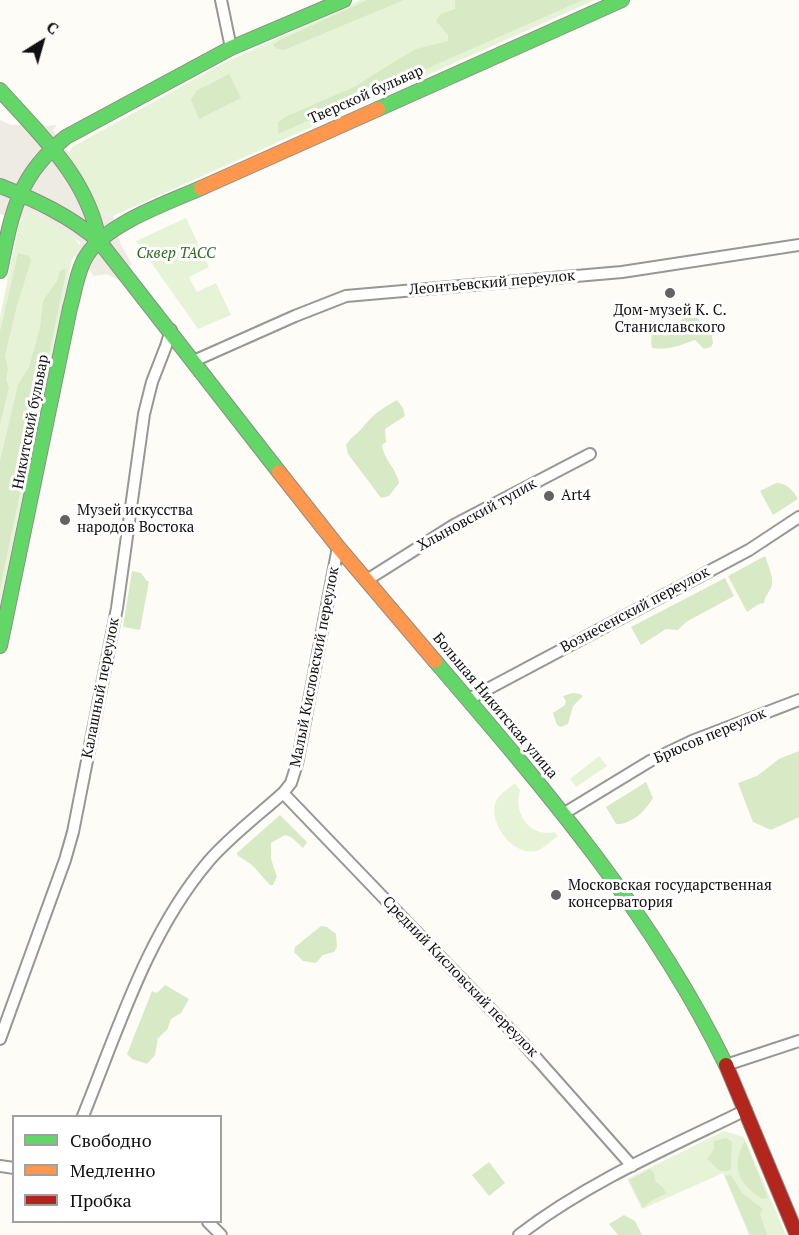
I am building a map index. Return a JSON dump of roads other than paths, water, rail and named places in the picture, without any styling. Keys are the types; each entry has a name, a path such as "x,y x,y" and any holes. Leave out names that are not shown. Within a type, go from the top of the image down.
{"street":[{"path":"221,0 231,48"},
{"path":"0,271 10,222 19,193 33,168 51,149 77,132 231,48 344,0"},
{"name":"Тверской бульвар","path":"124,222 622,0"},
{"path":"0,90 51,149 87,199 93,213 99,242"},
{"path":"0,186 19,193 65,217 99,242"},
{"name":"Никитский бульвар","path":"0,646 70,308 83,262 99,242 124,222"},
{"name":"Большая Никитская улица","path":"99,242 196,360 338,547 469,699 621,891 681,979 726,1065 797,1235"},
{"name":"Леонтьевский переулок","path":"196,360 346,296 622,272 799,245"},
{"name":"Калашный переулок","path":"0,1039 33,952 73,832 117,608 144,414 152,382 171,330"},
{"name":"Хлыновский тупик","path":"367,579 454,525 590,454"},
{"name":"Вознесенский переулок","path":"469,699 749,550 799,517"},
{"name":"Малый Кисловский переулок","path":"83,1115 143,968 167,921 208,862 291,783 297,764 338,547"},
{"name":"Брюсов переулок","path":"562,814 650,761 681,746 799,700"},
{"name":"Средний Кисловский переулок","path":"283,793 523,1042 632,1166"},
{"path":"726,1065 799,1041"},
{"path":"519,1235 570,1199 746,1110"},
{"path":"210,1223 221,1235"}],"place":[{"name":"Дом-музей К. С. Станиславского","path":"670,293"},
{"name":"Art4","path":"549,496"},
{"name":"Музей искусства народов Востока","path":"65,520"},
{"name":"Московская государственная консерватория","path":"556,895"}],"park label":[{"name":"Сквер ТАСС","path":"176,254"}]}
